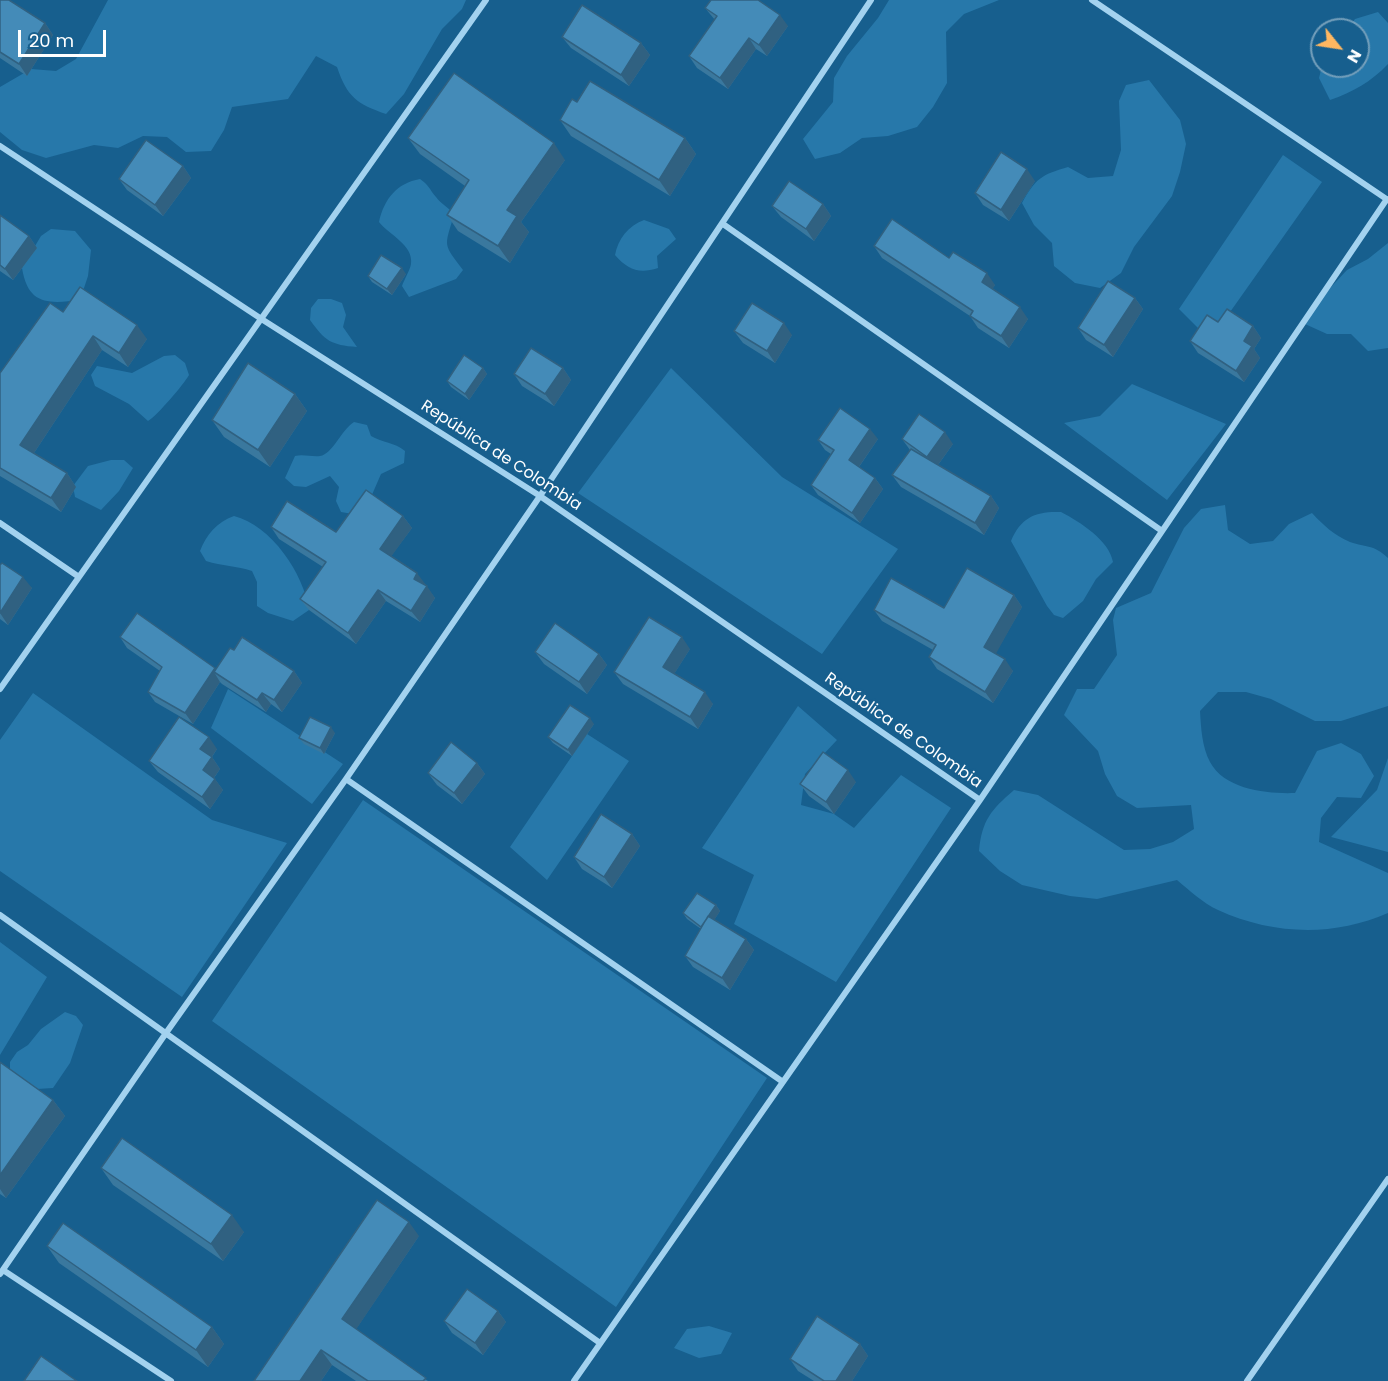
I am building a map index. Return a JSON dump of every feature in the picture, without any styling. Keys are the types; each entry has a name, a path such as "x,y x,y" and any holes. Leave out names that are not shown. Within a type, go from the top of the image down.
{"street":[{"path":"0,689 486,0"},
{"path":"171,1381 2,1272 166,1033 346,779 540,496 871,0"},
{"path":"574,1381 980,800 1388,200 1092,0"},
{"name":"República de Colombia","path":"0,146 262,320 540,496 980,800"},
{"path":"723,224 1162,531"},
{"path":"0,523 79,577"},
{"path":"346,779 783,1082"},
{"path":"0,915 600,1343"},
{"path":"1247,1381 1388,1179"}],"shaded area":[{"path":"108,0 466,0 462,9 442,29 404,94 386,114 360,103 345,86 337,67 316,56 288,99 232,107 224,130 211,151 186,152 167,137 143,136 118,148 94,145 46,158 22,150 0,132 0,87 31,69 56,71 76,59"},
{"path":"889,0 999,0 964,14 946,32 947,83 933,107 917,127 888,136 862,138 840,153 815,159 803,139 833,102 834,78 847,56 878,18"},
{"path":"1378,12 1388,23 1388,64 1361,86 1330,100 1319,78 1370,78 1370,18 1358,18"},
{"path":"1149,80 1180,120 1186,144 1172,196 1134,247 1121,273 1100,288 1075,283 1054,266 1052,243 1034,225 1022,203 1031,188 1051,172 1068,167 1088,178 1113,176 1121,150 1119,101 1126,85"},
{"path":"1283,155 1322,182 1223,322 1208,338 1179,309"},
{"path":"420,179 454,215 447,245 463,270 456,279 409,297 402,286 411,264 409,251 379,222 384,206 393,193 405,184"},
{"path":"644,220 669,229 676,239 657,256 658,268 645,271 629,267 615,255 625,234"},
{"path":"51,229 75,231 91,250 88,276 80,300 58,302 41,299 29,289 25,280 22,268 41,236"},
{"path":"1388,243 1388,348 1368,351 1351,334 1327,334 1305,324 1315,304 1347,270 1368,259"},
{"path":"318,299 331,299 342,303 346,315 343,327 357,347 329,341 315,327 310,320 311,308"},
{"path":"175,355 185,363 189,375 170,400 148,421 129,404 95,386 91,375 97,366 132,373 164,356"},
{"path":"671,368 782,477 898,549 822,654 578,493"},
{"path":"1132,384 1226,424 1167,500 1064,423 1100,416"},
{"path":"354,422 367,425 371,436 405,451 404,463 381,474 371,497 353,514 341,512 336,501 339,487 330,476 306,487 294,486 285,478 295,456 325,454"},
{"path":"111,460 124,460 133,468 119,491 101,510 75,497 73,486 88,466"},
{"path":"1225,505 1228,530 1250,544 1273,541 1289,524 1312,513 1339,536 1350,542 1374,548 1388,558 1388,706 1341,721 1315,721 1271,699 1246,692 1218,692 1200,711 1201,731 1210,762 1226,779 1248,788 1272,793 1295,793 1317,751 1341,743 1361,754 1374,776 1361,798 1337,797 1321,818 1319,842 1388,873 1388,913 1367,921 1325,929 1303,930 1260,924 1212,907 1177,880 1097,899 1070,896 1022,885 1000,871 979,851 982,831 989,816 1014,790 1038,795 1124,850 1150,849 1173,842 1194,829 1191,805 1137,808 1117,796 1105,774 1098,751 1064,715 1077,689 1094,689 1117,655 1113,620 1116,608 1151,593 1184,528 1201,509"},
{"path":"1061,512 1085,526 1100,539 1113,562 1096,579 1083,601 1063,618 1054,615 1047,606 1011,541 1020,526 1030,517 1037,514"},
{"path":"234,516 261,529 284,553 293,567 306,596 309,610 293,621 268,613 257,606 257,582 252,571 206,561 200,551 213,530"},
{"path":"228,689 343,764 312,804 211,728"},
{"path":"33,693 212,820 287,843 182,997 0,871 0,740"},
{"path":"798,706 837,740 805,774 801,805 834,814 854,828 901,775 951,808 836,982 734,924 754,875 702,848"},
{"path":"587,734 629,761 547,880 510,847"},
{"path":"1388,758 1388,852 1331,837 1377,790"},
{"path":"363,800 767,1078 616,1307 212,1021"},
{"path":"0,942 47,977 0,1055"},
{"path":"65,1012 76,1016 83,1025 70,1063 53,1088 37,1089 10,1075 10,1062 17,1052 28,1045 41,1029"},
{"path":"709,1326 732,1333 721,1354 699,1358 674,1348 687,1329"}],"building":[{"path":"0,0 9,0 45,23 19,64 0,52"},
{"path":"711,0 758,0 780,15 759,45 749,38 720,78 689,56 717,16 705,8"},
{"path":"582,5 641,43 621,75 562,37"},
{"path":"454,73 554,143 507,210 517,216 498,246 447,215 469,180 408,138"},
{"path":"590,81 685,138 659,180 560,120 572,99 577,102"},
{"path":"146,140 183,166 155,205 119,179"},
{"path":"1001,152 1027,169 1001,210 975,193"},
{"path":"789,181 823,204 806,229 772,206"},
{"path":"0,215 29,236 5,269 0,265"},
{"path":"892,219 949,258 953,252 987,273 982,282 1020,307 1001,336 970,316 973,311 874,246"},
{"path":"381,255 402,268 387,289 368,276"},
{"path":"1108,281 1135,298 1104,345 1078,328"},
{"path":"80,287 137,325 119,353 93,336 20,445 67,473 51,498 0,468 0,373 50,303 63,312"},
{"path":"752,303 784,323 767,351 734,331"},
{"path":"1227,309 1253,326 1244,341 1252,346 1236,371 1190,341 1207,315 1218,322"},
{"path":"531,348 563,368 545,394 514,374"},
{"path":"464,355 483,368 465,394 447,381"},
{"path":"248,363 295,394 258,450 212,420"},
{"path":"840,408 870,429 849,460 875,478 852,513 811,485 834,450 818,440"},
{"path":"919,414 945,432 927,457 902,439"},
{"path":"911,449 991,496 975,523 892,475"},
{"path":"366,490 403,516 380,549 417,573 414,579 427,586 411,611 378,590 348,633 300,599 326,562 271,527 287,501 336,532"},
{"path":"2,563 23,577 0,613 0,565"},
{"path":"967,568 1014,595 984,647 1005,659 985,692 929,657 936,645 874,610 891,578 944,608"},
{"path":"137,613 215,668 185,713 148,692 162,667 120,637"},
{"path":"649,617 682,637 663,667 705,692 690,717 614,672"},
{"path":"555,623 599,654 579,682 535,652"},
{"path":"242,637 294,671 274,700 262,693 257,700 214,672 230,648 234,650"},
{"path":"570,705 590,718 568,750 548,737"},
{"path":"179,717 209,737 200,749 212,757 203,770 215,779 202,797 149,761"},
{"path":"310,717 331,727 320,748 299,738"},
{"path":"451,742 477,763 454,793 428,773"},
{"path":"823,752 848,770 826,802 800,784"},
{"path":"601,814 632,834 604,877 574,857"},
{"path":"697,893 716,905 701,927 683,913"},
{"path":"708,916 746,939 722,978 685,956"},
{"path":"0,1062 53,1100 0,1175"},
{"path":"122,1138 232,1215 211,1244 101,1168"},
{"path":"377,1200 409,1222 342,1319 426,1378 423,1381 368,1381 321,1350 300,1381 254,1381"},
{"path":"63,1223 212,1327 196,1350 47,1246"},
{"path":"467,1289 498,1311 475,1343 444,1321"},
{"path":"817,1316 860,1344 836,1381 824,1381 790,1359"},
{"path":"41,1356 77,1381 24,1381"}]}
